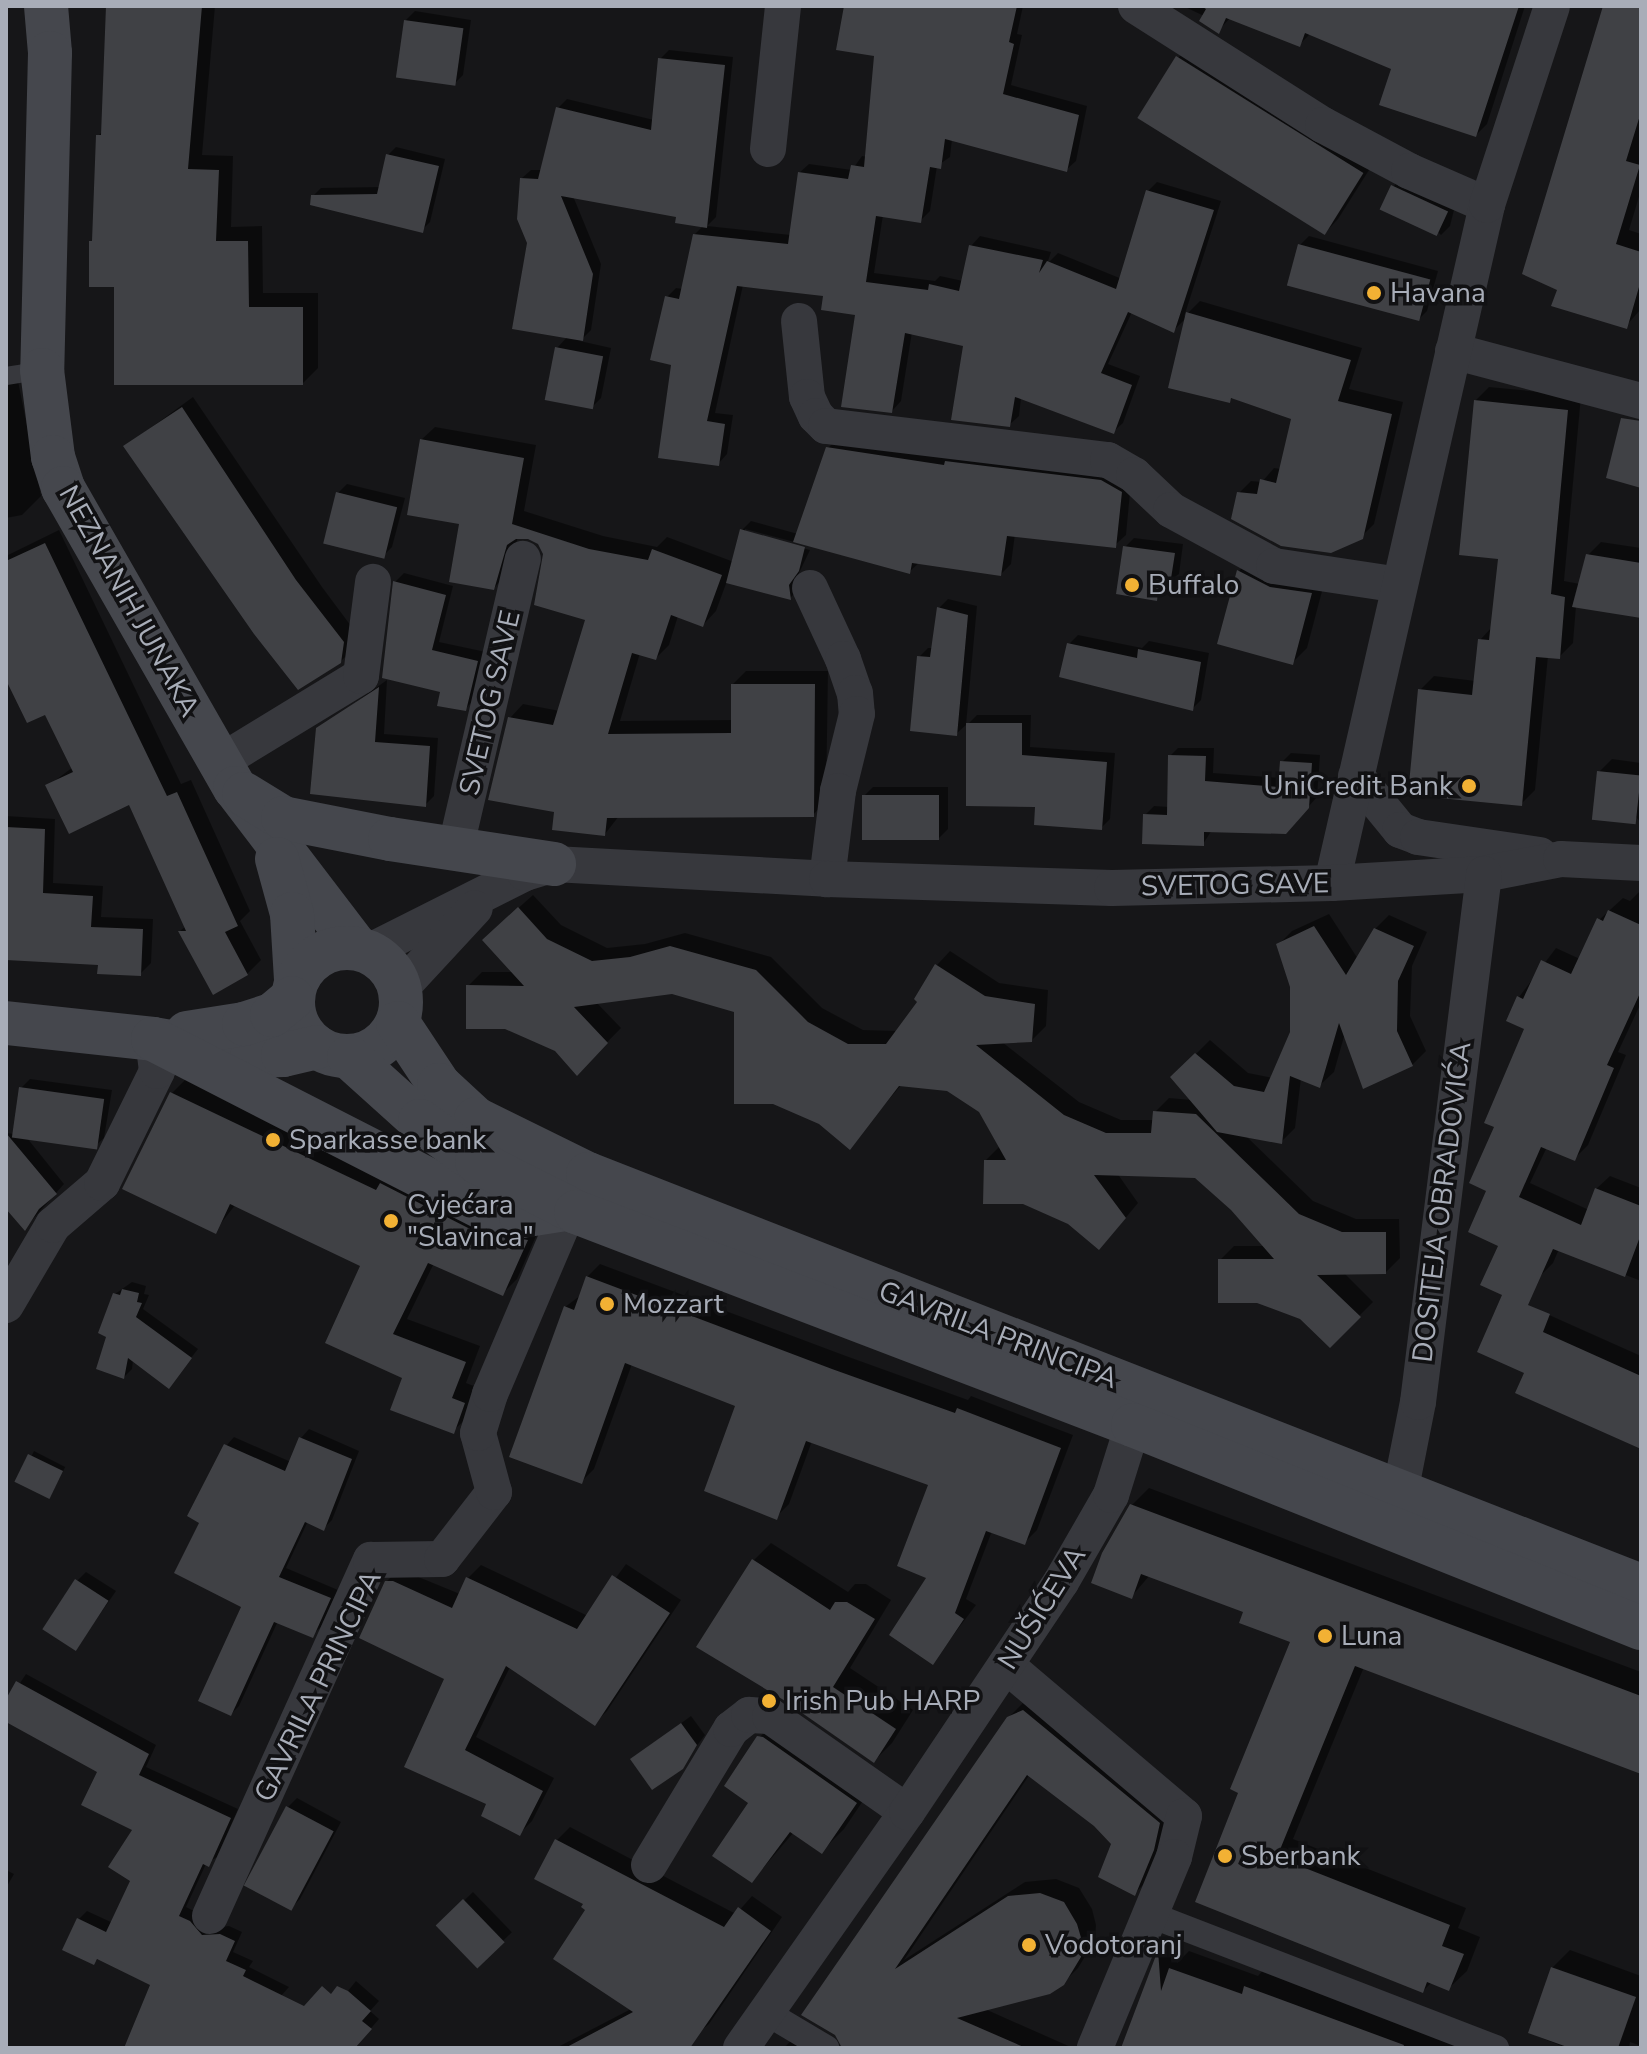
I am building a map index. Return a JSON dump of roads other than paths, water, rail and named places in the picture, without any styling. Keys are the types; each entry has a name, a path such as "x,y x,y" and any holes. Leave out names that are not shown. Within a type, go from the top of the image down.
{"main road":[{"name":"NEZNANIH JUNAKA","path":"46,6 50,53 24,373 63,488 227,775 272,841 362,950"},
{"path":"227,775 283,818 390,839 456,846 554,864"},
{"path":"272,841 292,914 295,1017 303,1034 333,1052 477,1162 579,1196"},
{"path":"6,1023 153,1039 252,1056 283,1055 378,1047 399,1006 388,967 362,950 338,948 321,954 306,965 294,989 272,1015 244,1024 153,1039"},
{"name":"GAVRILA PRINCIPA","path":"399,1006 439,1085 476,1119 579,1196 672,1249 1138,1407"},
{"path":"153,1039 485,1209 521,1216 579,1196"},
{"name":"GAVRILA PRINCIPA","path":"579,1196 899,1298 1138,1407 1397,1510 1641,1628"},
{"name":"GAVRILA PRINCIPA","path":"1397,1510 1641,1586"}],"street":[{"path":"768,149 783,6"},
{"path":"1332,883 1487,205 1552,6"},
{"path":"1153,10 1323,125 1409,171 1487,205"},
{"path":"799,321 807,397 816,416 826,426 1108,460 1134,475 1171,510 1274,566 1400,585"},
{"path":"1453,351 1641,401"},
{"name":"SVETOG SAVE","path":"456,846 523,559"},
{"path":"227,775 361,676 373,582"},
{"path":"810,588 843,659 855,693 857,714 838,791 827,879"},
{"path":"1356,776 1400,830 1418,837 1561,859"},
{"name":"SVETOG SAVE","path":"362,950 499,885 554,864 827,879 1112,888 1332,883 1484,874 1561,859 1641,863"},
{"name":"DOSITEJA OBRADOVIĆA","path":"1397,1510 1418,1402 1484,874"},
{"path":"399,1006 459,922 499,885"},
{"path":"6,1305 53,1225 102,1183 157,1071 153,1039"},
{"name":"GAVRILA PRINCIPA","path":"210,1916 371,1560 442,1559 494,1492 478,1433 490,1394 579,1196"},
{"name":"NUŠIĆEVA","path":"741,2048 907,1812 1061,1582 1111,1495 1138,1407"},
{"path":"1007,1666 1184,1816 1174,1857 1095,2048"},
{"path":"649,1865 731,1729 749,1715 770,1716 907,1812"},
{"path":"1151,1915 1496,2048"},
{"path":"767,2013 826,2048"}],"place":[{"name":"Havana","path":"1374,293"},
{"name":"Buffalo","path":"1132,585"},
{"name":"UniCredit Bank","path":"1469,786"},
{"name":"Sparkasse bank","path":"273,1140"},
{"name":"Cvjećara \"Slavinca\"","path":"391,1221"},
{"name":"Mozzart","path":"607,1304"},
{"name":"Luna","path":"1325,1636"},
{"name":"Irish Pub HARP","path":"769,1701"},
{"name":"Sberbank","path":"1225,1856"},
{"name":"Vodotoranj","path":"1029,1945"}]}
